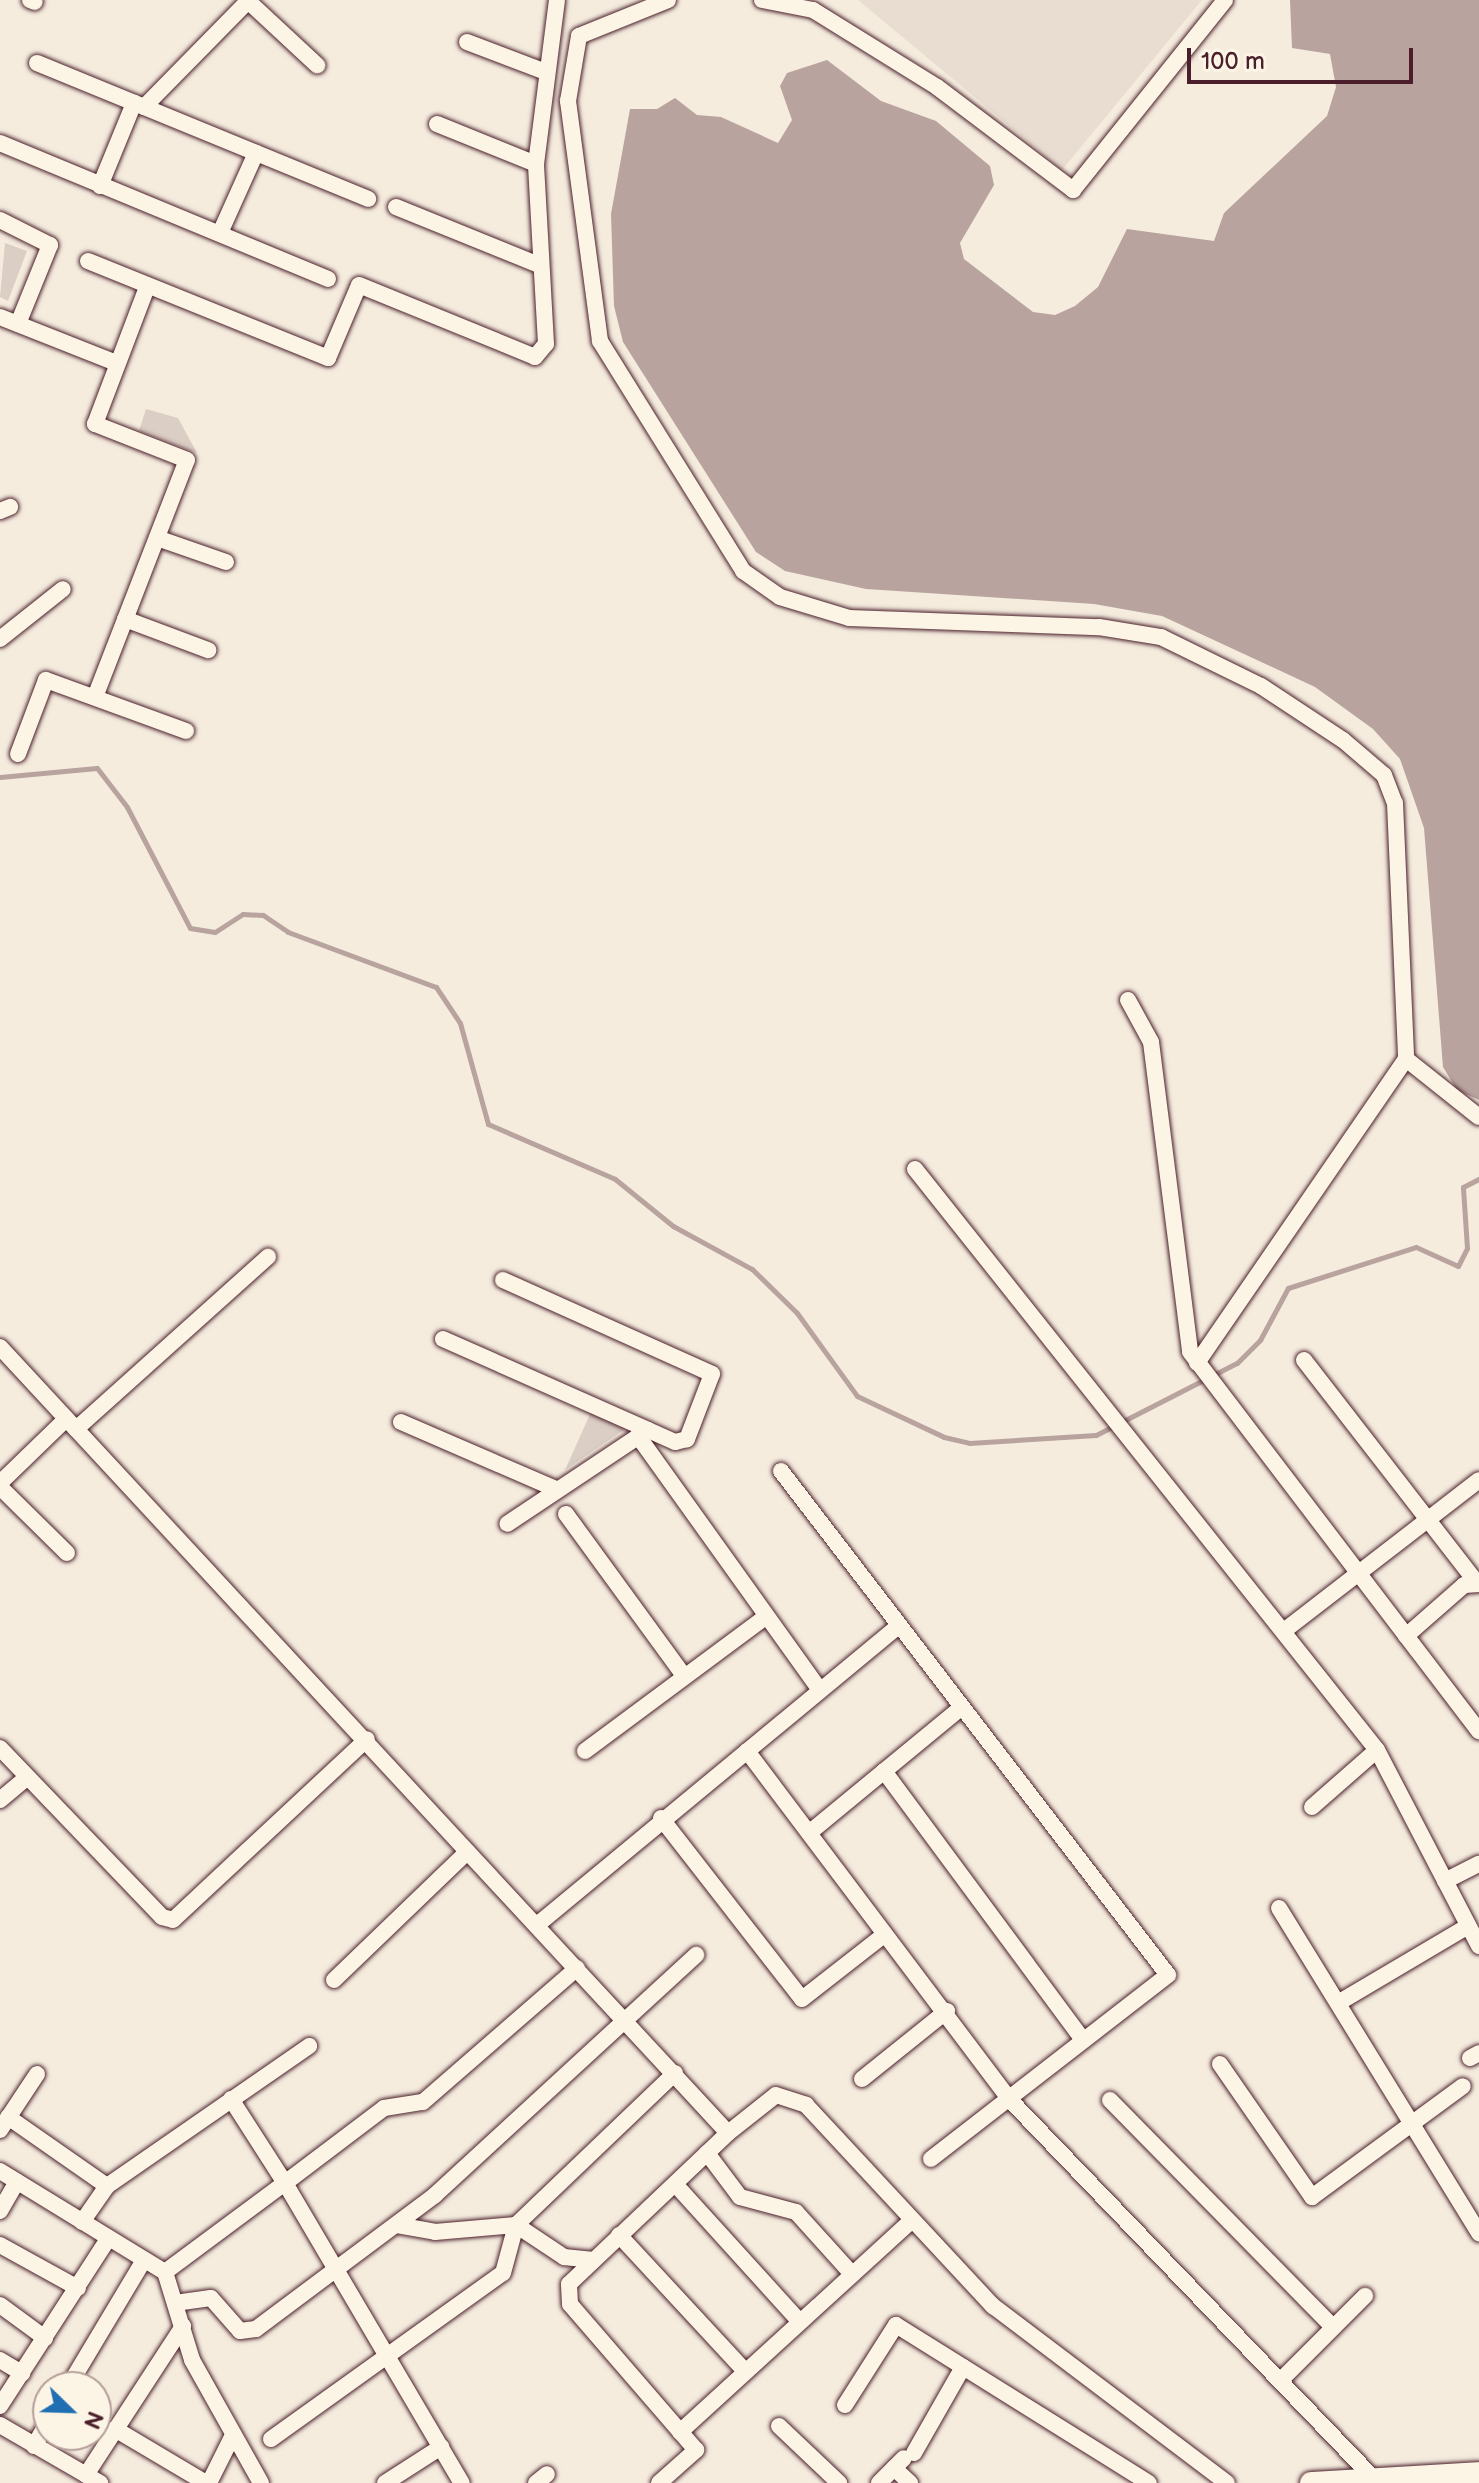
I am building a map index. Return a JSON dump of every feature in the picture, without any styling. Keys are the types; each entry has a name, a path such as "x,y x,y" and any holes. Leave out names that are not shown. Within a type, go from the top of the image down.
{"main road":[{"path":"1311,2483 1479,2473"}],"street":[{"path":"100,186 139,105 248,0 317,65"},
{"path":"88,261 328,358 359,285 535,357 546,344 539,265 536,164 557,0"},
{"path":"668,0 579,36 568,101 600,341 743,571 780,597 849,618 1099,627 1161,637 1261,686 1343,740 1384,775 1395,803 1406,1059 1197,1363"},
{"path":"762,0 813,10 937,87 1073,190 1225,0"},
{"path":"467,42 546,72"},
{"path":"37,63 368,199"},
{"path":"437,124 536,164"},
{"path":"0,143 328,279"},
{"path":"220,233 256,153"},
{"path":"396,207 539,265"},
{"path":"0,220 50,245 18,324"},
{"path":"95,697 187,460 95,424 147,287"},
{"path":"0,317 116,363"},
{"path":"157,538 226,562"},
{"path":"0,639 63,589"},
{"path":"125,619 208,650"},
{"path":"18,754 46,680 186,731"},
{"path":"1128,1000 1151,1042 1183,1322 1197,1363 1479,1731"},
{"path":"1406,1059 1479,1117"},
{"path":"915,1169 1129,1441 1285,1630 1377,1750 1479,1946"},
{"path":"67,1553 0,1485 268,1257"},
{"path":"443,1339 643,1433 675,1442 687,1439 712,1381 707,1367 503,1280"},
{"path":"0,1347 367,1739 467,1852 728,2133"},
{"path":"1304,1360 1477,1581 1406,1636"},
{"path":"401,1422 556,1489"},
{"path":"507,1524 643,1433"},
{"path":"643,1433 763,1619 820,1690"},
{"path":"781,1471 1168,1975 1083,2040 1011,2101 931,2159"},
{"path":"1285,1630 1479,1480"},
{"path":"566,1514 684,1676"},
{"path":"585,1751 763,1619"},
{"path":"537,1925 661,1818 899,1626"},
{"path":"809,1833 962,1707"},
{"path":"0,1748 162,1917 173,1920 367,1739"},
{"path":"1312,1807 1377,1750"},
{"path":"747,1751 884,1935 947,2011 1011,2101 1376,2479"},
{"path":"884,1771 1083,2040"},
{"path":"0,1800 27,1777"},
{"path":"661,1818 802,1999 884,1935"},
{"path":"334,1980 467,1852"},
{"path":"1445,1881 1479,1864"},
{"path":"1279,1908 1479,2233"},
{"path":"1338,2003 1468,1926"},
{"path":"175,2303 211,2298 248,2332 397,2225 627,2022 696,1955"},
{"path":"165,2272 384,2108 423,2102 577,1968"},
{"path":"862,2079 947,2011"},
{"path":"82,2222 107,2186 309,2046"},
{"path":"1220,2064 1312,2197 1463,2086"},
{"path":"271,2439 390,2357 503,2273 516,2225 675,2073"},
{"path":"37,2074 4,2124 107,2186"},
{"path":"659,2483 695,2453 570,2304 569,2284 728,2133 776,2095 791,2096 993,2306 1227,2483"},
{"path":"231,2099 390,2357 462,2483"},
{"path":"1110,2100 1333,2327"},
{"path":"707,2153 740,2197 796,2212 852,2274"},
{"path":"0,2171 165,2272 192,2360 232,2437 261,2483"},
{"path":"0,2211 17,2182"},
{"path":"675,2184 800,2322"},
{"path":"680,2432 912,2220"},
{"path":"397,2225 435,2232 516,2225 564,2257 591,2260"},
{"path":"619,2235 745,2371"},
{"path":"0,2406 108,2239"},
{"path":"0,2245 78,2288"},
{"path":"78,2371 144,2260"},
{"path":"1281,2380 1365,2296"},
{"path":"0,2305 45,2338"},
{"path":"845,2405 896,2325 1149,2483"},
{"path":"43,2451 93,2479 115,2429 183,2326"},
{"path":"0,2360 22,2373"},
{"path":"879,2483 904,2460 963,2367"},
{"path":"0,2425 32,2445"},
{"path":"779,2426 839,2483"},
{"path":"115,2429 207,2483 232,2437"},
{"path":"385,2483 441,2447"},
{"path":"904,2460 910,2483"}],"shaded area":[{"path":"858,0 1202,0 1062,170"},
{"path":"1290,0 1479,0 1479,1100 1457,1090 1443,1067 1424,828 1400,759 1373,729 1315,687 1162,616 1094,604 866,589 785,571 756,552 623,342 614,306 611,214 630,109 657,109 675,98 697,115 721,117 778,143 792,120 780,86 787,73 827,60 881,101 936,121 990,166 994,185 960,243 964,259 1033,312 1055,315 1075,306 1098,287 1127,229 1214,241 1224,213 1327,116 1336,87 1330,54 1292,48"},
{"path":"5,243 27,251 8,301 0,297"},
{"path":"146,409 178,418 197,453 139,431"},
{"path":"591,1412 628,1427 565,1470"}],"waterway":[{"path":"0,777 97,768 127,807 190,928 215,932 243,914 263,915 288,932 436,987 460,1023 488,1124 615,1179 673,1226 752,1269 797,1313 857,1396 944,1437 969,1443 1096,1435 1237,1363 1260,1340 1288,1288 1416,1247 1458,1266 1467,1248 1463,1187 1479,1179"}]}
